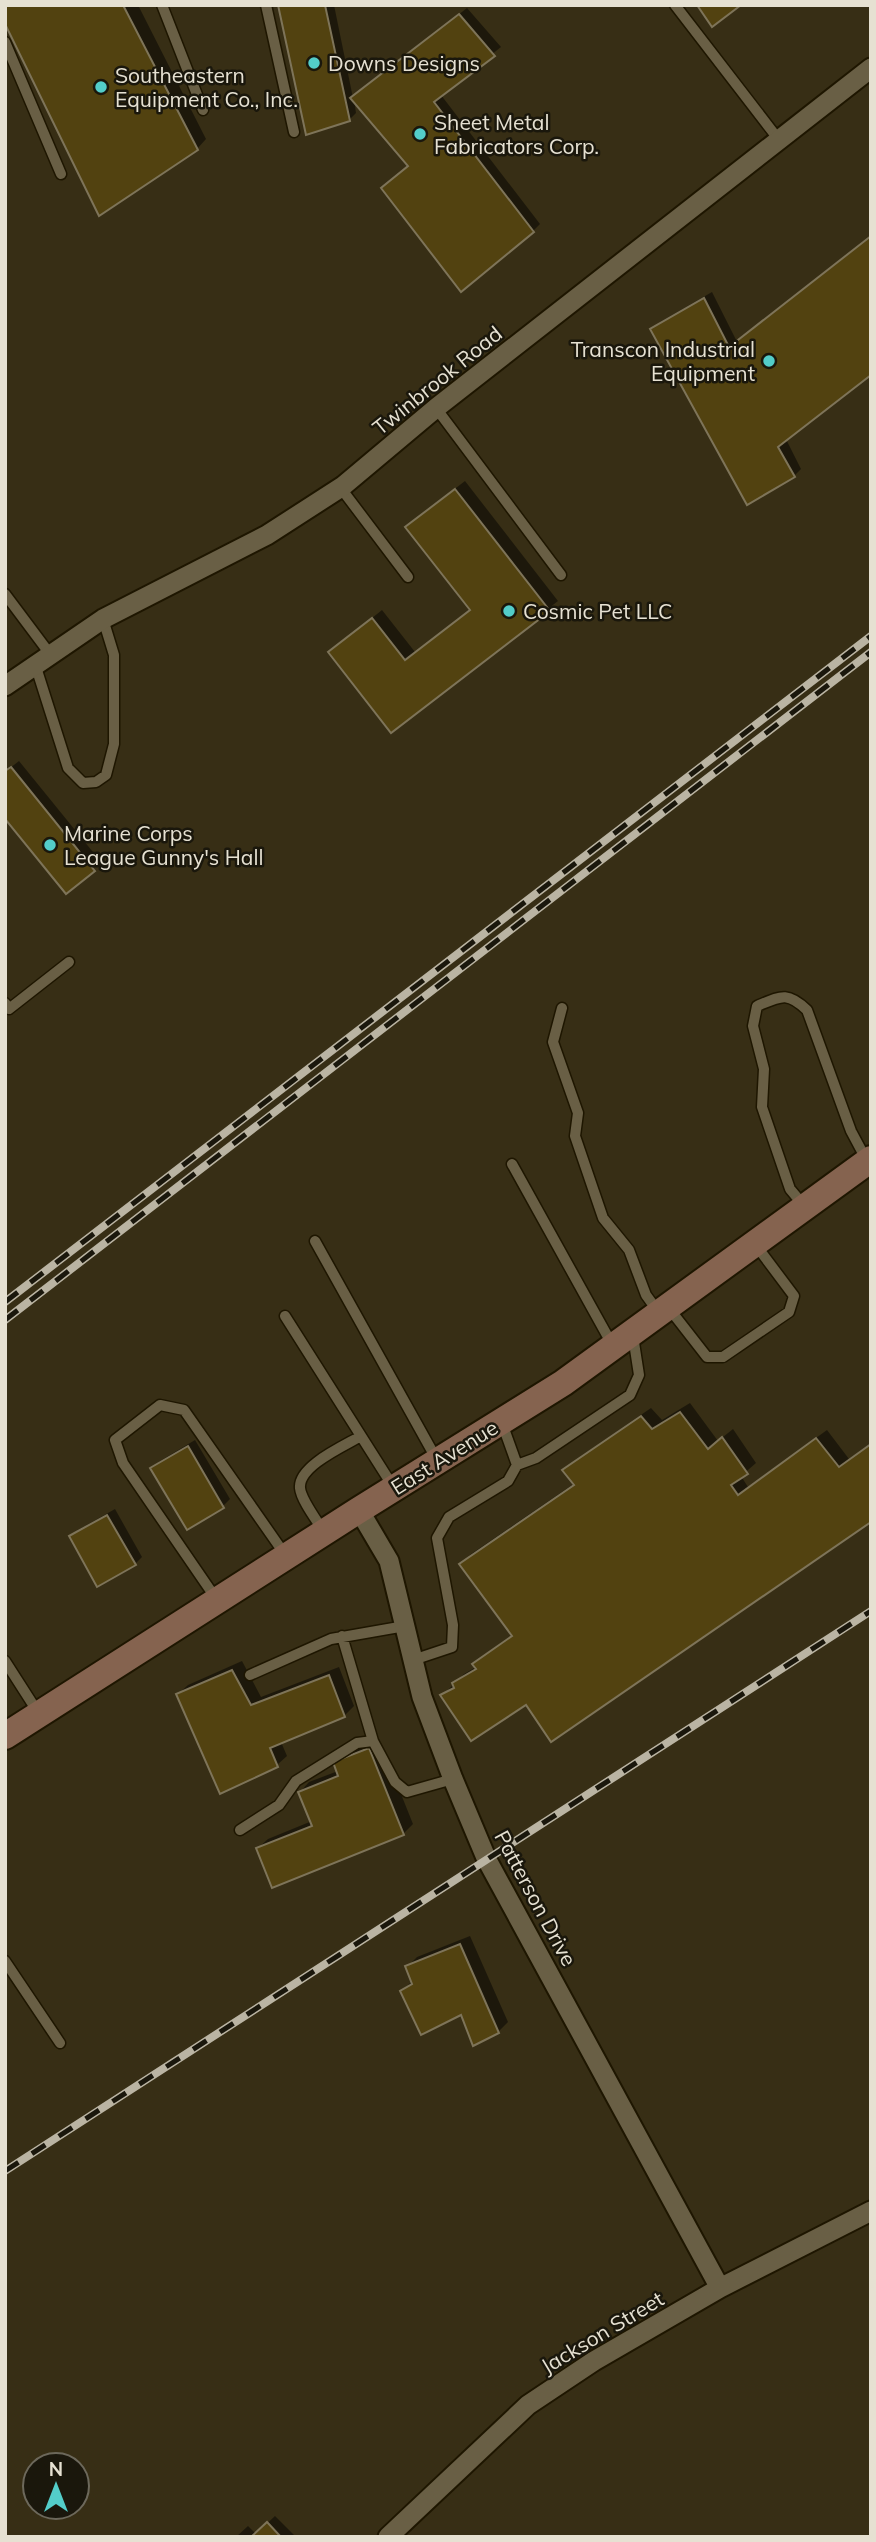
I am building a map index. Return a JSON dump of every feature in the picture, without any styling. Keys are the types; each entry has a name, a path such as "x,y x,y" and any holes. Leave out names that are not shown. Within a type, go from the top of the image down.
{"street":[{"name":"Twinbrook Road","path":"5,686 103,619 267,535 340,487 436,408 871,68"},
{"name":"East Avenue","path":"5,1736 563,1383 869,1160"},
{"name":"Patterson Drive","path":"359,1510 389,1561 422,1696 487,1860 720,2288"},
{"name":"Jackson Street","path":"388,2537 528,2405 593,2361 720,2288 871,2211"}],"lane":[{"path":"162,5 203,110"},
{"path":"266,5 294,132"},
{"path":"675,5 779,140"},
{"path":"5,42 61,174"},
{"path":"436,408 561,575"},
{"path":"340,487 408,577"},
{"path":"5,594 43,659 68,768 83,783 96,782 106,775 114,744 114,654 103,619"},
{"path":"5,1003 9,1009 69,962"},
{"path":"805,1207 790,1189 762,1107 764,1069 752,1027 757,1006 781,996 795,999 807,1010 850,1131 869,1160"},
{"path":"562,1008 553,1042 578,1113 575,1136 603,1218 629,1250 646,1295 708,1357 723,1357 789,1312 794,1296 755,1244"},
{"path":"413,1660 452,1647 453,1625 437,1538 449,1517 508,1481 517,1465 536,1458 630,1395 639,1375 623,1339 512,1164"},
{"path":"315,1241 438,1461"},
{"path":"285,1316 394,1488"},
{"path":"217,1601 123,1463 114,1440 160,1405 184,1410 286,1556"},
{"path":"502,1421 517,1465"},
{"path":"324,1532 303,1498 300,1488 302,1478 309,1468 361,1436"},
{"path":"250,1675 342,1636 405,1626"},
{"path":"342,1636 373,1741 395,1782 407,1792 453,1779"},
{"path":"5,1661 39,1714"},
{"path":"240,1830 279,1805 296,1780 357,1743 373,1741"},
{"path":"5,1961 60,2043"}],"building":[{"name":"Southeastern Equipment Co., Inc.","path":"5,5 123,5 198,150 99,216 5,24"},
{"name":"Downs Designs","path":"278,5 325,5 350,121 306,135"},
{"path":"697,5 741,5 712,27"},
{"name":"Sheet Metal Fabricators Corp.","path":"459,14 495,56 434,102 534,232 461,292 381,188 408,166 350,98"},
{"name":"Transcon Industrial Equipment","path":"871,236 871,375 778,447 795,477 747,505 650,329 704,298 729,347"},
{"name":"Cosmic Pet LLC","path":"455,489 550,611 391,733 328,652 372,618 405,660 470,610 405,527"},
{"name":"Marine Corps League Gunny's Hall","path":"11,767 95,871 66,894 5,819 5,771"},
{"path":"680,1412 708,1449 722,1437 748,1474 731,1485 738,1495 816,1438 839,1467 871,1444 871,1522 551,1742 526,1705 471,1741 440,1695 454,1688 452,1683 476,1669 472,1664 512,1636 459,1564 574,1485 562,1470 641,1416 652,1429"},
{"path":"188,1446 224,1508 187,1530 150,1468"},
{"path":"107,1515 136,1565 97,1587 69,1536"},
{"path":"232,1670 251,1705 329,1675 345,1717 270,1748 278,1767 220,1794 176,1694"},
{"path":"369,1748 404,1835 272,1888 256,1848 312,1826 298,1792 338,1776 333,1762"},
{"path":"460,1944 499,2033 473,2046 461,2015 421,2035 400,1991 412,1984 405,1966"},
{"path":"267,2522 281,2537 251,2537"}],"railway":[{"path":"5,1302 871,636"},
{"path":"5,1320 871,652"},
{"path":"5,2171 871,1611"}],"place":[{"name":"Downs Designs","path":"314,63"},
{"name":"Southeastern Equipment Co., Inc.","path":"101,87"},
{"name":"Sheet Metal Fabricators Corp.","path":"420,134"},
{"name":"Transcon Industrial Equipment","path":"769,361"},
{"name":"Cosmic Pet LLC","path":"509,611"},
{"name":"Marine Corps League Gunny's Hall","path":"50,845"}]}
